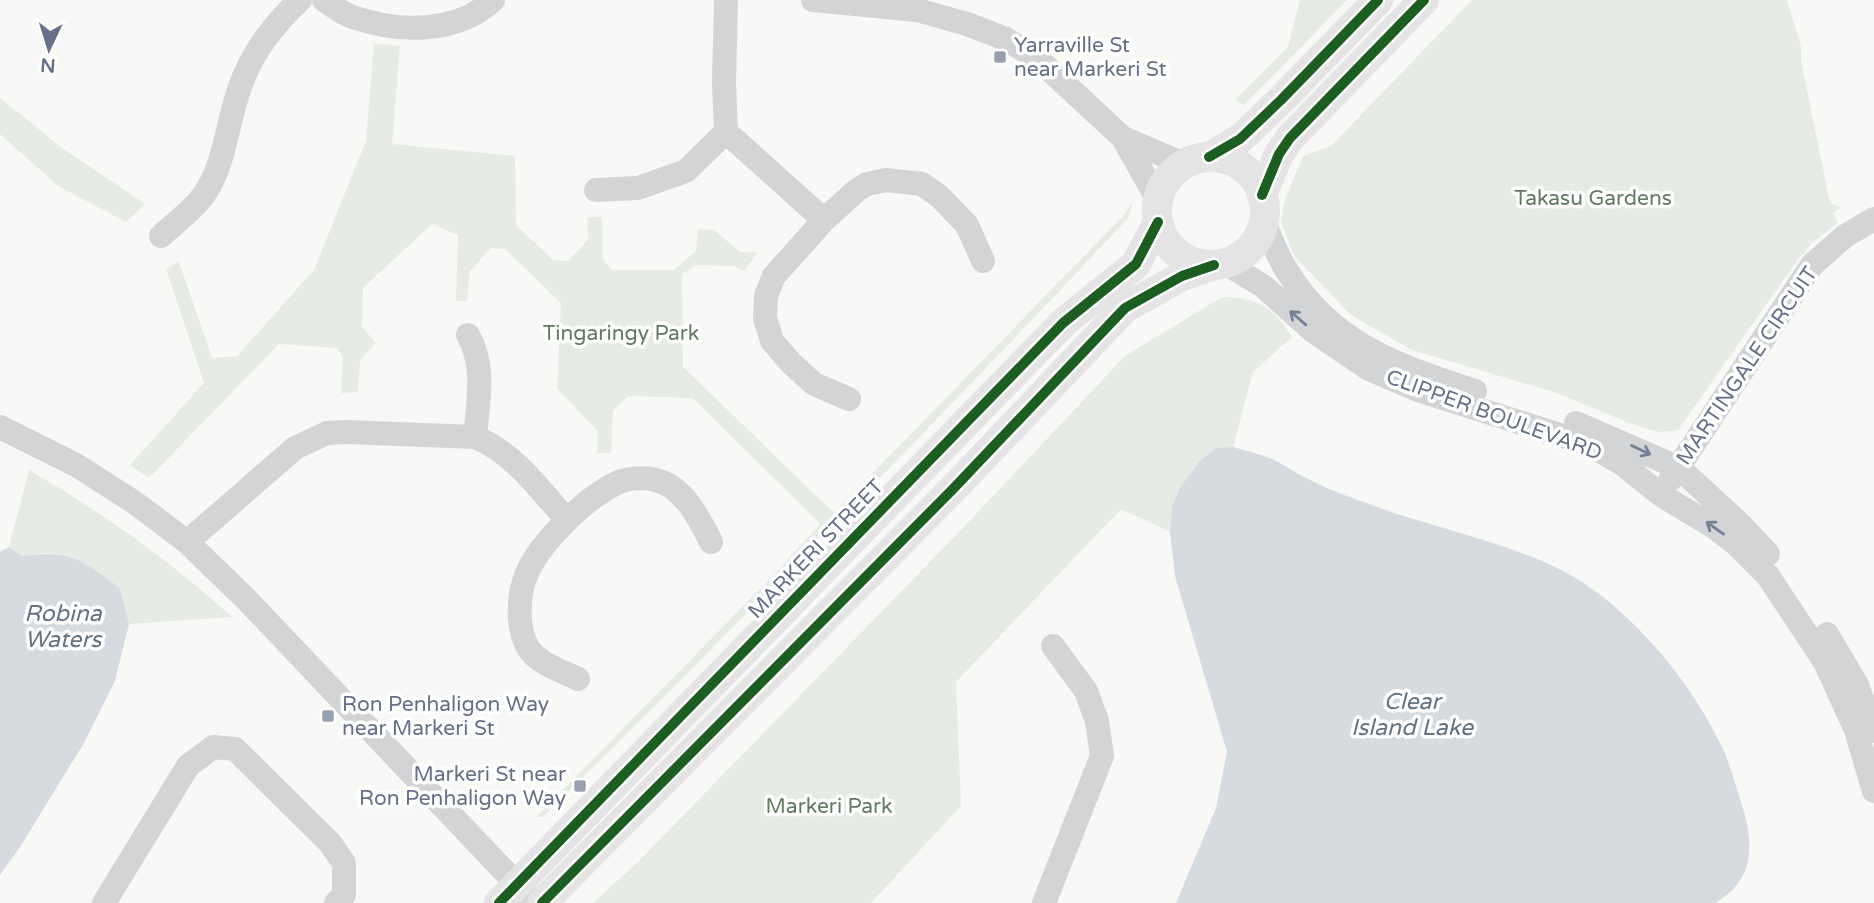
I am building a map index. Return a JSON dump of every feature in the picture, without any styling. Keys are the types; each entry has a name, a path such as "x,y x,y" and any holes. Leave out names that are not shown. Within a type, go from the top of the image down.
{"main road":[{"path":"1220,264 1191,261 1172,249 1163,237 1158,211 1167,179 1240,139 1378,0"},
{"path":"542,903 953,489 1125,308 1182,276 1239,257 1250,248 1259,236 1263,209 1279,154 1290,138 1424,0"},
{"path":"1197,161 1227,160 1242,167 1255,180 1263,209"},
{"name":"MARKERI STREET","path":"517,897 1063,323 1136,264 1158,211"}],"street":[{"path":"161,236 206,192 219,167 237,93 246,71 274,24 300,0"},
{"path":"324,0 351,17 416,27 448,26 469,17 493,0"},
{"path":"726,0 723,83 726,132 824,220"},
{"path":"813,0 896,4 967,24 1006,39 1039,60 1123,138 1158,211"},
{"path":"596,190 638,188 686,171 726,132"},
{"path":"1123,138 1197,161"},
{"path":"849,399 814,384 791,363 772,341 765,318 766,296 774,276 824,220 867,184 886,180 922,184 939,196 967,225 983,261"},
{"name":"CLIPPER BOULEVARD","path":"1263,209 1286,270 1335,328 1355,342 1402,366 1588,427 1679,468 1741,524 1790,580 1848,668 1874,731"},
{"name":"MARTINGALE CIRCUIT","path":"1661,495 1812,265 1845,236 1874,219"},
{"name":"CLIPPER BOULEVARD","path":"1220,264 1263,286 1313,331 1369,369 1418,390 1588,444 1621,463 1661,495 1714,527 1736,544 1768,576 1825,662 1856,730 1874,792"},
{"path":"468,335 479,361 475,437"},
{"path":"0,427 76,465 134,502 187,542 246,599 517,897"},
{"path":"187,542 295,447 327,433 475,437 490,443 517,464 567,520"},
{"path":"578,679 536,657 529,649 521,629 520,604 524,582 532,564 567,520 585,504 621,481 656,480 675,490 695,511 711,542"},
{"path":"1044,903 1102,756 1097,721 1086,691 1053,646"},
{"path":"104,903 188,766 213,747 235,750 330,843 344,863 344,895 336,903"}],"green space":[{"path":"1300,0 1347,0 1244,105 1235,100 1288,47"},
{"name":"Takasu Gardens","path":"1472,0 1787,0 1801,47 1801,61 1830,203 1841,208 1833,213 1838,223 1812,243 1796,262 1678,430 1659,432 1632,424 1551,391 1412,350 1351,315 1294,256 1281,221 1284,202 1303,156 1331,146"},
{"name":"Tingaringy Park","path":"374,43 400,46 392,144 515,156 516,225 553,260 568,261 588,240 587,217 602,217 603,259 612,270 674,270 696,251 698,229 714,230 740,252 758,252 744,271 734,266 696,265 682,274 683,367 834,513 1123,216 1133,201 1129,217 985,369 766,594 543,817 536,817 768,581 820,524 693,398 628,396 613,411 611,453 597,453 598,431 557,389 561,303 505,249 491,248 470,271 467,301 456,301 458,235 432,224 363,288 362,327 376,343 360,360 358,392 341,393 343,357 337,348 279,344 149,478 130,465 204,383 166,269 179,262 212,358 237,356 314,270 366,141"},
{"path":"0,98 62,148 145,204 126,222 58,186 0,134"},
{"name":"Markeri Park","path":"1222,297 1245,299 1263,306 1278,318 1292,337 1253,372 1233,447 1216,448 1172,507 1170,532 1121,509 956,682 961,806 871,903 593,903 640,860 962,529 1125,356"},
{"path":"29,470 135,538 232,617 129,624 120,588 49,553 22,556 9,547"}],"water":[{"name":"Clear Island Lake","path":"1233,447 1269,458 1352,498 1509,548 1551,565 1577,579 1628,618 1672,667 1708,720 1725,754 1748,831 1748,859 1738,883 1715,903 1176,903 1216,808 1227,752 1175,576 1170,532 1172,507 1180,488 1199,462 1216,448"},
{"name":"Robina Waters","path":"9,547 22,556 65,556 95,570 120,588 129,624 115,681 84,743 0,875 0,552"}],"cycle path":[{"path":"1209,157 1240,139 1378,0"},
{"path":"1262,195 1279,154 1290,138 1424,0"},
{"path":"499,903 1063,323 1136,264 1158,222"},
{"path":"542,903 953,489 1125,308 1182,276 1214,265"}],"place":[{"name":"Yarraville St near Markeri St","path":"1000,57"},
{"name":"Ron Penhaligon Way near Markeri St","path":"328,716"},
{"name":"Markeri St near Ron Penhaligon Way","path":"580,786"}]}
